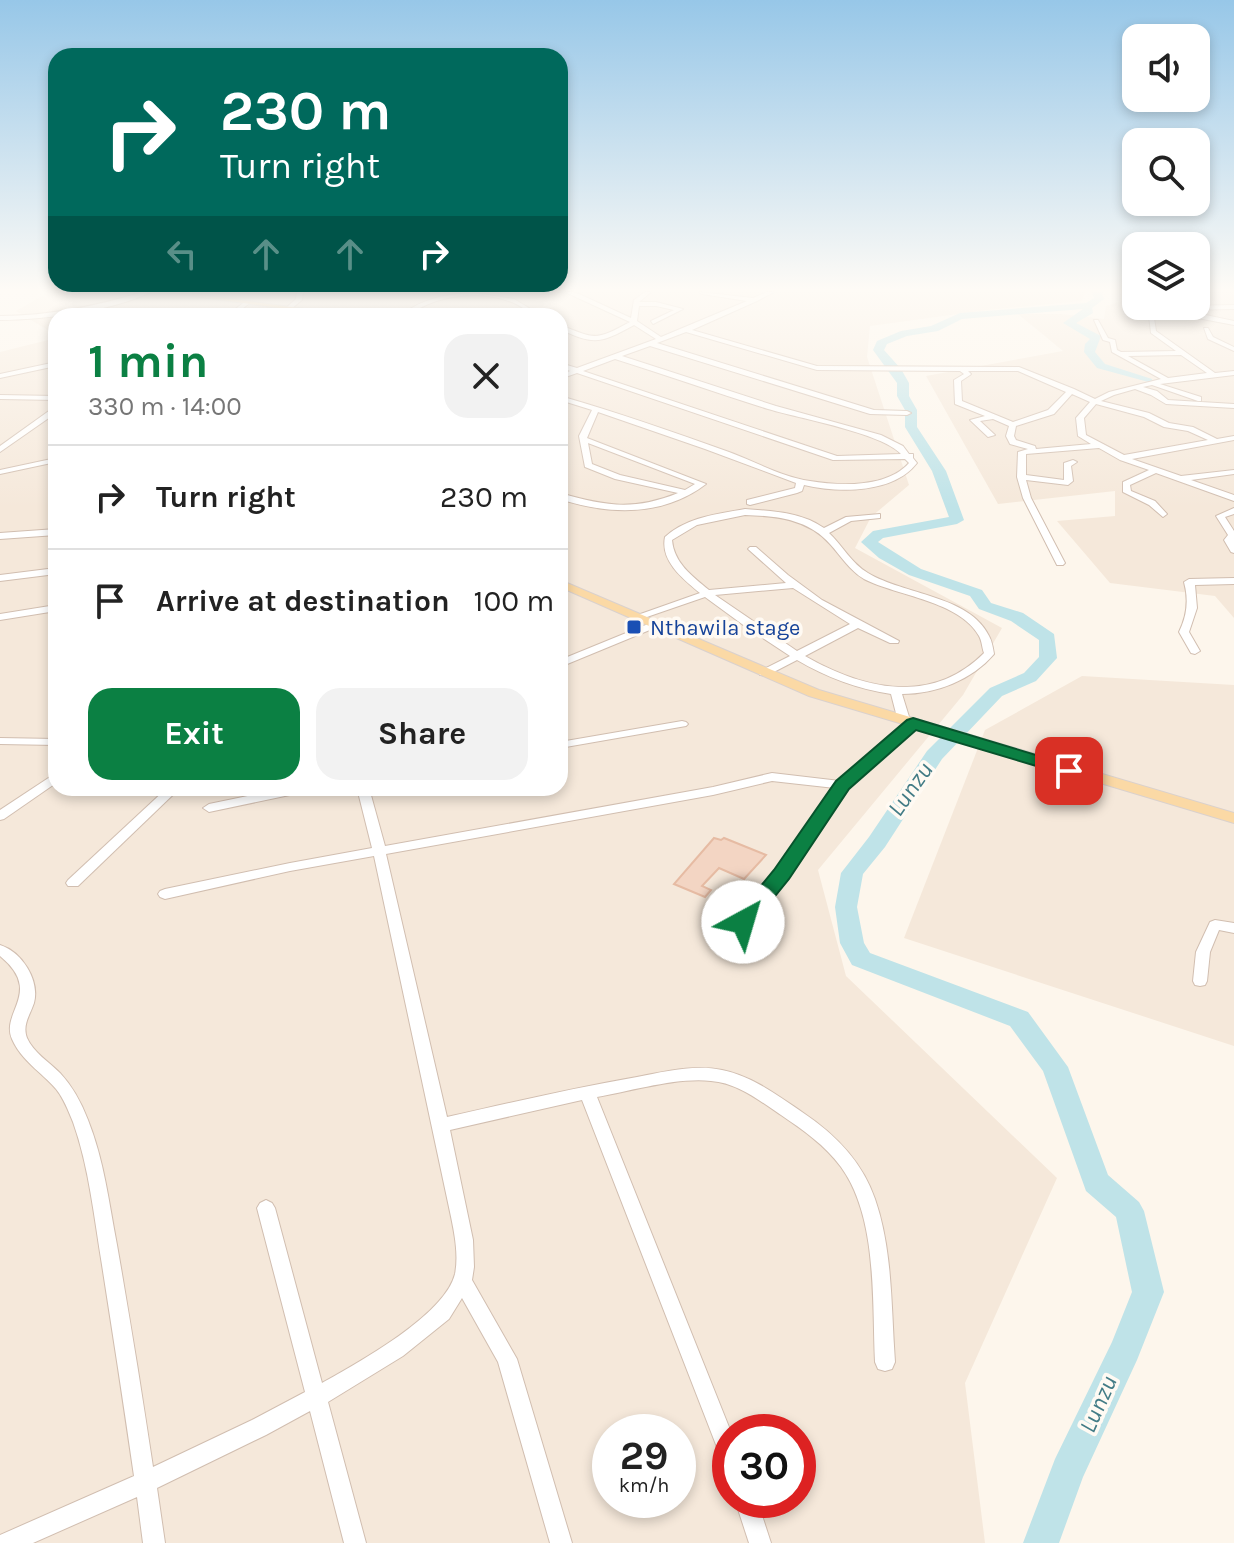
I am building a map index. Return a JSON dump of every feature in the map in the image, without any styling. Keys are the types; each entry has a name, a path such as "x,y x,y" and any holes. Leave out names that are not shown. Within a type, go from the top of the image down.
{"main road":[{"path":"568,587 764,673 908,722 1234,818"}],"street":[{"path":"568,374 597,364"},
{"path":"568,400 800,482 833,486 891,480 910,469 913,463 910,456 878,437 773,408 638,364"},
{"path":"717,364 873,412 907,413"},
{"path":"808,364 840,375"},
{"path":"1138,364 1167,380"},
{"path":"1197,364 1214,375"},
{"path":"0,376 48,366"},
{"path":"822,368 1019,369 1092,401 1146,415 1167,425 1190,429 1216,441"},
{"path":"961,368 968,374 957,380 960,386 956,399 1013,425 1051,412 1072,390"},
{"path":"568,369 836,458 910,456"},
{"path":"1234,373 1167,380 1092,401 1083,413 1079,426 1082,436 1123,458 1234,498"},
{"path":"1152,383 1193,399 1234,403"},
{"path":"1136,387 1154,393 1166,402 1234,403"},
{"path":"0,397 48,398"},
{"path":"596,409 585,429 584,439 585,457 592,469 685,492"},
{"path":"0,450 48,416"},
{"path":"991,435 974,420 993,417"},
{"path":"1013,425 1010,436 1013,442 1036,451"},
{"path":"1123,458 1234,438"},
{"path":"568,498 600,508 626,510 662,503 701,482 584,439"},
{"path":"1060,563 1034,518 1021,477 1022,452 1098,446"},
{"path":"0,472 48,462"},
{"path":"1021,477 1065,483 1069,481 1067,465 1073,462"},
{"path":"1155,470 1126,484 1127,492 1152,503 1163,514"},
{"path":"1181,478 1234,472"},
{"path":"750,502 799,489 800,482"},
{"path":"1234,511 1220,516 1232,535 1229,540 1234,550"},
{"path":"745,512 790,517 823,532 864,575 963,613 977,625 989,642 989,654 982,663 953,680 927,688 896,691 847,680 798,656 708,593 676,565 668,539 681,529 745,512"},
{"path":"823,532 849,519 877,516"},
{"path":"0,536 48,533"},
{"path":"753,549 793,585 858,624 894,641"},
{"path":"0,578 48,572"},
{"path":"1195,651 1184,632 1191,621 1193,591 1189,582 1234,581"},
{"path":"637,617 708,593 775,584 793,585"},
{"path":"0,617 48,609"},
{"path":"764,673 858,624"},
{"path":"568,661 653,625"},
{"path":"743,922 782,874 843,785 908,722 896,691"},
{"path":"568,744 682,724"},
{"path":"0,741 48,742"},
{"path":"165,894 380,851 697,794 772,777 843,785"},
{"path":"0,816 48,783"},
{"path":"73,883 165,796"},
{"path":"209,808 266,796"},
{"path":"8,1543 145,1481 315,1398 408,1341 441,1314 463,1282 465,1256 441,1125 365,796"},
{"path":"1200,981 1200,959 1205,941 1215,925 1234,928"},
{"path":"0,950 15,959 27,988 27,1000 16,1031 20,1042 62,1083 82,1122 102,1218 154,1543"},
{"path":"441,1125 587,1092 700,1073 720,1075 747,1086 800,1119 836,1148 857,1178 867,1201 880,1280 885,1362"},
{"path":"587,1092 714,1414"},
{"path":"266,1208 355,1543"},
{"path":"463,1282 507,1359 561,1543"},
{"path":"752,1518 760,1543"}],"shaded area":[{"path":"0,364 48,364 48,796 568,796 568,364 869,364 909,485 871,517 855,548 1002,628 963,695 818,870 846,976 1057,1178 965,1383 985,1543 0,1543"},
{"path":"992,364 1234,364 1234,618 1215,596 1110,583 1057,521 1115,516 1115,491 998,504 926,376"},
{"path":"1082,676 1234,685 1234,1046 904,938 985,730"}],"building":[{"path":"714,838 724,838 766,855 744,879 719,868 702,886 711,890 705,897 674,884"}],"waterway":[{"name":"Lunzu","path":"891,364 903,383 903,396 911,410 911,427 939,471 957,520 878,534 869,542 884,555 915,572 976,593 985,606 1017,617 1048,638 1048,658 1030,677 996,692 934,755 877,842 852,873 846,907 852,943 861,959 1019,1019 1055,1067 1096,1182 1129,1211 1148,1292 1126,1349 1067,1471 1041,1543"},
{"path":"1099,364 1148,381"}],"place":[{"name":"Nthawila stage","path":"634,627"}],"route":[{"path":"743,922 782,874 843,785 889,741 913,723 1069,771"}]}
